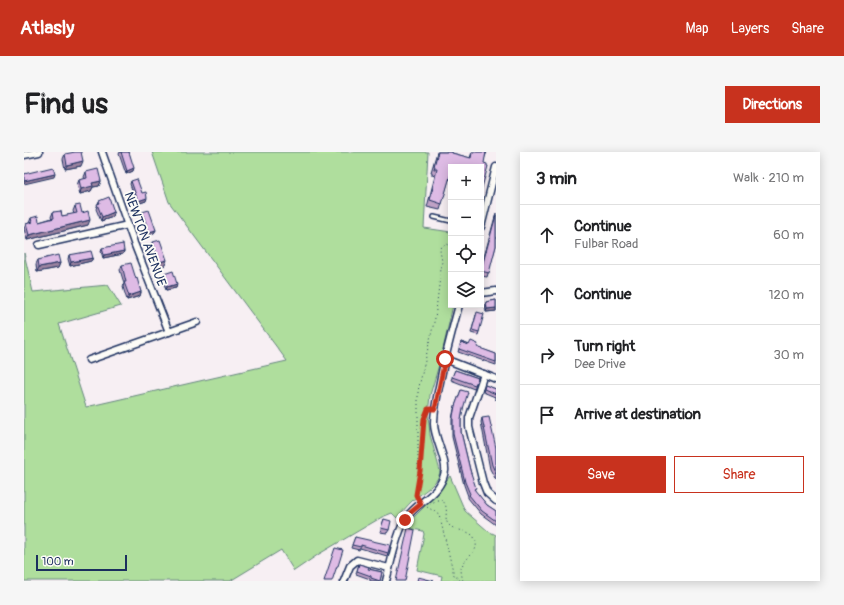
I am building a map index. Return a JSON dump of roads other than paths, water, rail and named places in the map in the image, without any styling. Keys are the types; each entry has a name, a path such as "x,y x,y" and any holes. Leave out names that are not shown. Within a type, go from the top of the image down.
{"street":[{"path":"24,155 39,152"},
{"name":"NEWTON AVENUE","path":"102,152 169,332"},
{"path":"484,215 496,167"},
{"path":"39,245 128,225"},
{"path":"484,293 496,291"},
{"path":"386,581 405,520 410,513 433,495 443,478 445,470 434,426 435,409 445,359 458,308"},
{"path":"89,360 197,322"},
{"path":"445,359 496,379"},
{"path":"484,374 469,418 469,427 470,437 482,483 488,493 496,501"},
{"path":"344,581 350,566 357,560 389,568"}],"lane":[{"path":"434,217 448,220"}]}
